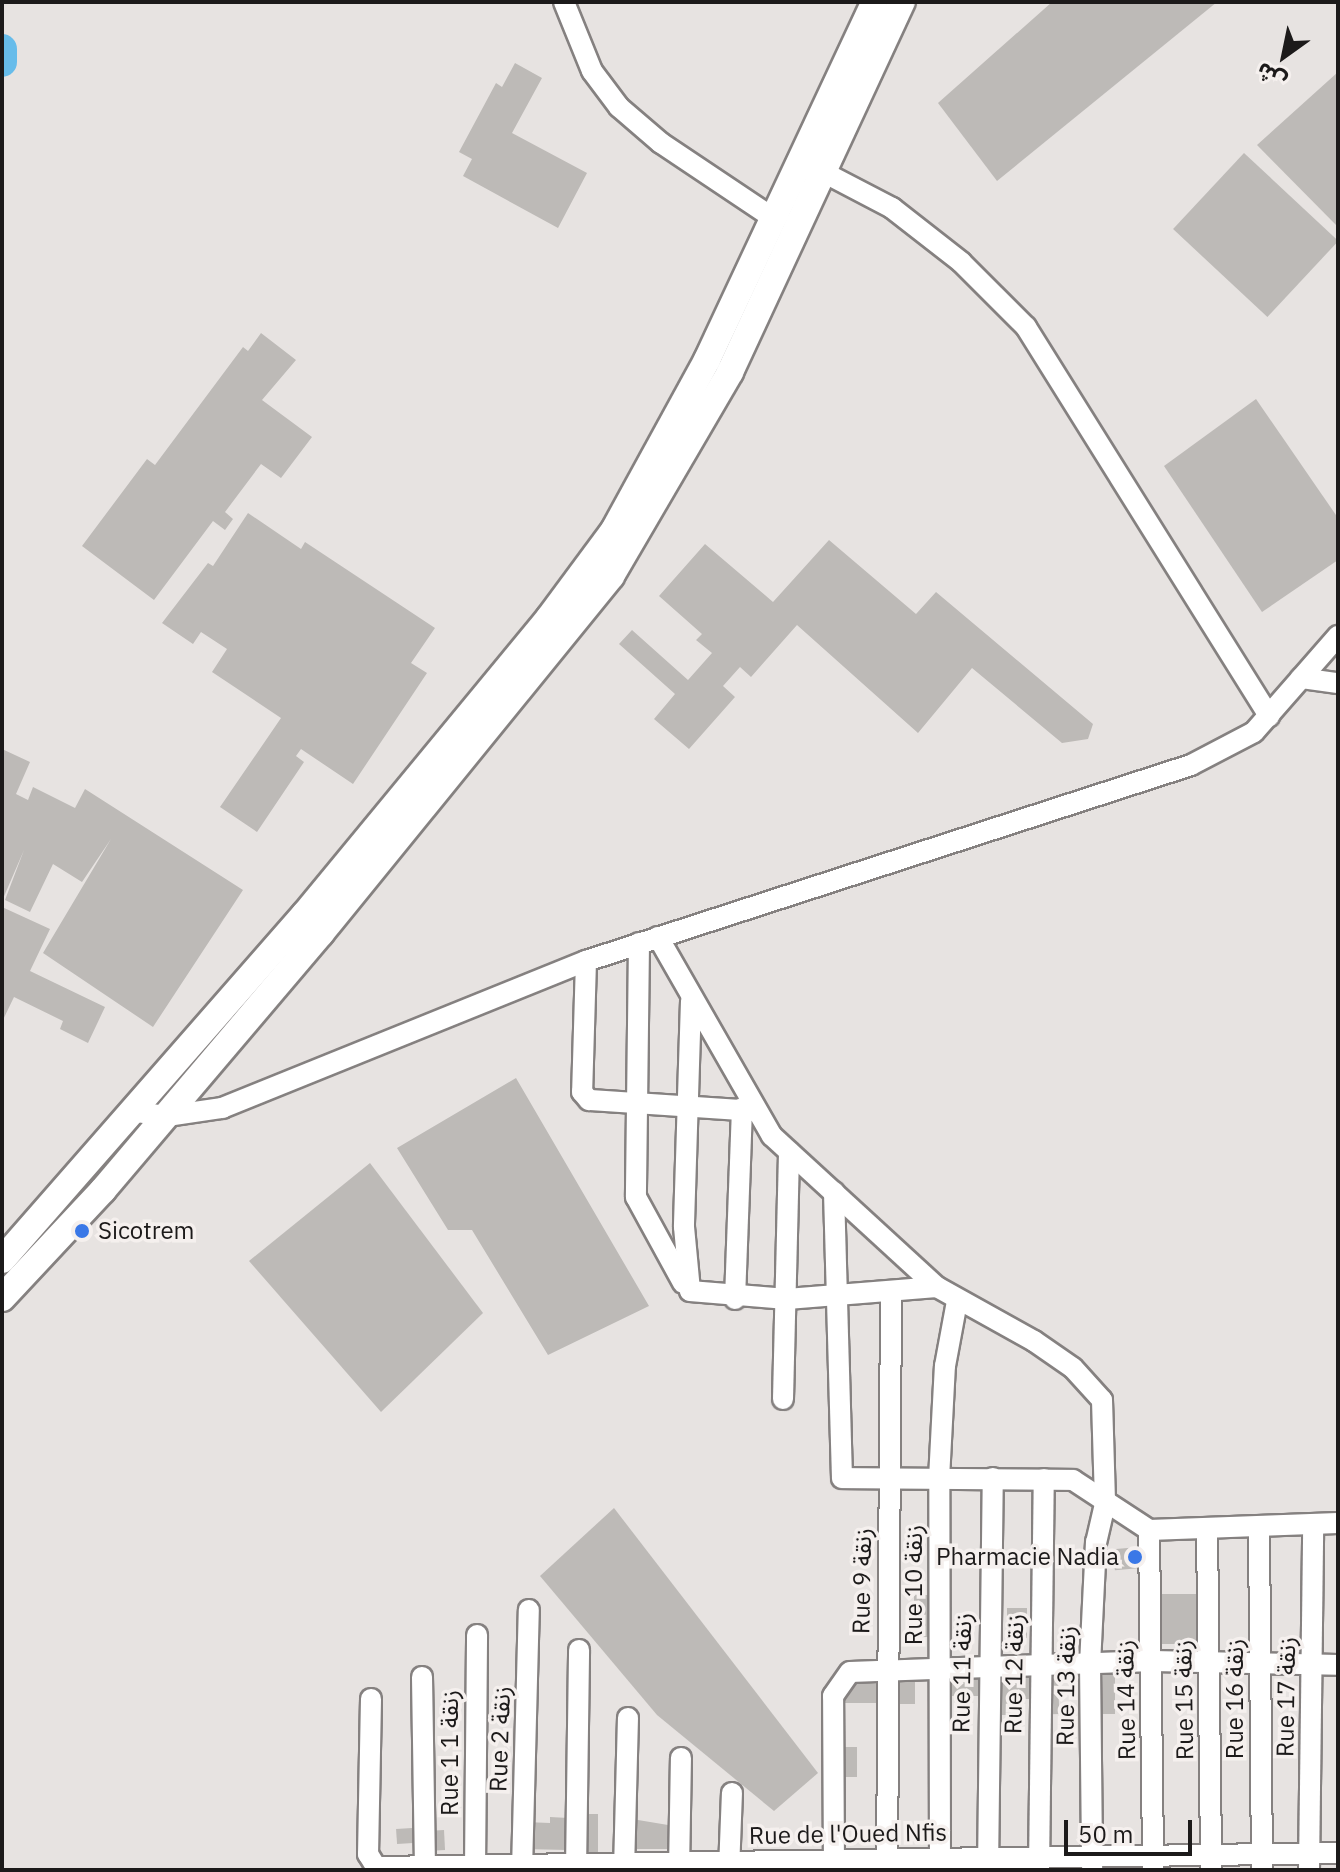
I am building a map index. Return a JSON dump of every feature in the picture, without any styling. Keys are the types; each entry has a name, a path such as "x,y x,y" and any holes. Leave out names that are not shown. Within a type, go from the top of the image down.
{"main road":[{"path":"2,1260 137,1112 582,576 661,451 776,220 875,2"},
{"path":"2,1298 167,1116 611,576 730,372 902,2"}],"street":[{"path":"564,2 592,71 619,107 661,143 776,220"},
{"path":"825,173 892,208 961,262 1026,327 1269,716"},
{"path":"137,1112 167,1116 222,1108 586,961 1191,765 1254,732 1338,636"},
{"path":"1301,678 1338,683"},
{"path":"648,940 636,1102 636,1197 685,1285 697,1295 735,1299 838,1296 937,1287"},
{"name":"Rue 13 زنقة","path":"648,940 691,1001 748,1109 789,1152 937,1287 957,1301 1034,1341 1090,1383 1106,1414 1105,1504 1096,1542 1090,1663 1092,1862"},
{"path":"586,961 582,1092 597,1103 636,1102 748,1109 735,1299"},
{"path":"685,1285 691,1001"},
{"path":"783,1399 789,1152"},
{"path":"834,1192 839,1474 846,1481 1073,1480 1105,1504 1149,1530 1338,1523"},
{"name":"Rue 9 زنقة","path":"887,1865 891,1292"},
{"name":"Rue 10 زنقة","path":"940,1864 939,1479 945,1366 957,1301"},
{"name":"Rue 11 زنقة","path":"988,1863 987,1668 993,1478"},
{"name":"Rue 12 زنقة","path":"1039,1863 1039,1665 1044,1479"},
{"name":"Rue 17 زنقة","path":"1308,1862 1314,1665 1313,1524"},
{"name":"Rue 16 زنقة","path":"1259,1527 1262,1862"},
{"name":"Rue 15 زنقة","path":"1207,1529 1211,1862"},
{"name":"Rue 14 زنقة","path":"1149,1530 1153,1661 1153,1862"},
{"name":"Rue 2 زنقة","path":"522,1867 529,1610"},
{"name":"Rue 1 زنقة 1","path":"475,1868 477,1635"},
{"path":"576,1867 579,1650"},
{"path":"834,1865 835,1686 850,1672 1153,1661 1338,1665"},
{"path":"422,1677 425,1868"},
{"name":"Rue de l'Oued Nfis","path":"371,1699 368,1854 376,1867 1308,1862 1338,1853"},
{"path":"624,1866 628,1718"},
{"path":"679,1867 681,1758"},
{"path":"729,1866 732,1793"}],"building":[{"path":"1052,2 1217,2 997,181 938,103"},
{"path":"515,63 542,78 512,133 587,173 558,228 463,176 472,159 459,152 496,83 502,87"},
{"path":"1338,72 1338,227 1257,145"},
{"path":"1244,153 1338,241 1267,317 1173,229"},
{"path":"261,333 296,360 262,400 312,437 281,478 261,464 225,512 233,519 225,530 213,521 154,600 82,546 147,459 155,465 243,347 248,351"},
{"path":"1256,399 1338,518 1338,560 1262,612 1164,466"},
{"path":"248,513 301,549 305,542 435,628 411,663 427,673 353,784 301,749 296,756 304,762 257,832 220,807 281,718 212,672 227,649 201,632 193,644 162,623 208,563 213,566"},
{"path":"829,540 916,614 936,592 1093,724 1088,739 1062,743 972,668 918,733 797,625 751,677 740,667 723,686 735,697 689,749 654,719 675,694 619,644 632,630 688,680 712,653 696,640 702,634 659,596 705,544 773,602"},
{"path":"2,749 30,762 16,794 28,800 33,787 75,808 85,789 243,890 153,1027 43,953 111,839 82,882 53,864 30,912 5,900 24,850 2,901"},
{"path":"2,907 50,929 30,971 105,1007 88,1043 60,1029 63,1021 14,997 2,1022"},
{"path":"516,1078 649,1306 548,1355 472,1230 448,1230 397,1148"},
{"path":"370,1163 483,1313 381,1412 249,1261"},
{"path":"614,1508 818,1773 774,1811 657,1715 540,1576"},
{"path":"1139,1547 1141,1568 1115,1570 1113,1549"},
{"path":"1162,1594 1202,1594 1202,1644 1162,1644"},
{"path":"914,1595 933,1595 933,1637 914,1637"},
{"path":"1007,1608 1027,1608 1027,1638 1007,1638"},
{"path":"989,1673 1029,1673 1029,1699 1011,1699 1011,1715 989,1715"},
{"path":"945,1674 982,1674 982,1696 945,1696"},
{"path":"1093,1674 1115,1674 1115,1714 1093,1714"},
{"path":"1058,1676 1059,1714 1042,1715 1041,1677"},
{"path":"893,1681 915,1681 915,1704 893,1704"},
{"path":"844,1682 882,1682 882,1703 844,1703"},
{"path":"837,1747 857,1747 857,1777 837,1777"},
{"path":"578,1814 598,1814 598,1852 578,1852"},
{"path":"550,1817 568,1818 567,1850 524,1849 525,1822 550,1823"},
{"path":"626,1818 668,1825 668,1849 626,1849"},
{"path":"412,1828 413,1843 397,1844 396,1829"},
{"path":"444,1830 445,1850 427,1851 426,1831"}],"waterway":[{"path":"2,49 2,62"}],"place":[{"name":"Sicotrem","path":"82,1231"},
{"name":"Pharmacie Nadia","path":"1135,1557"}]}
